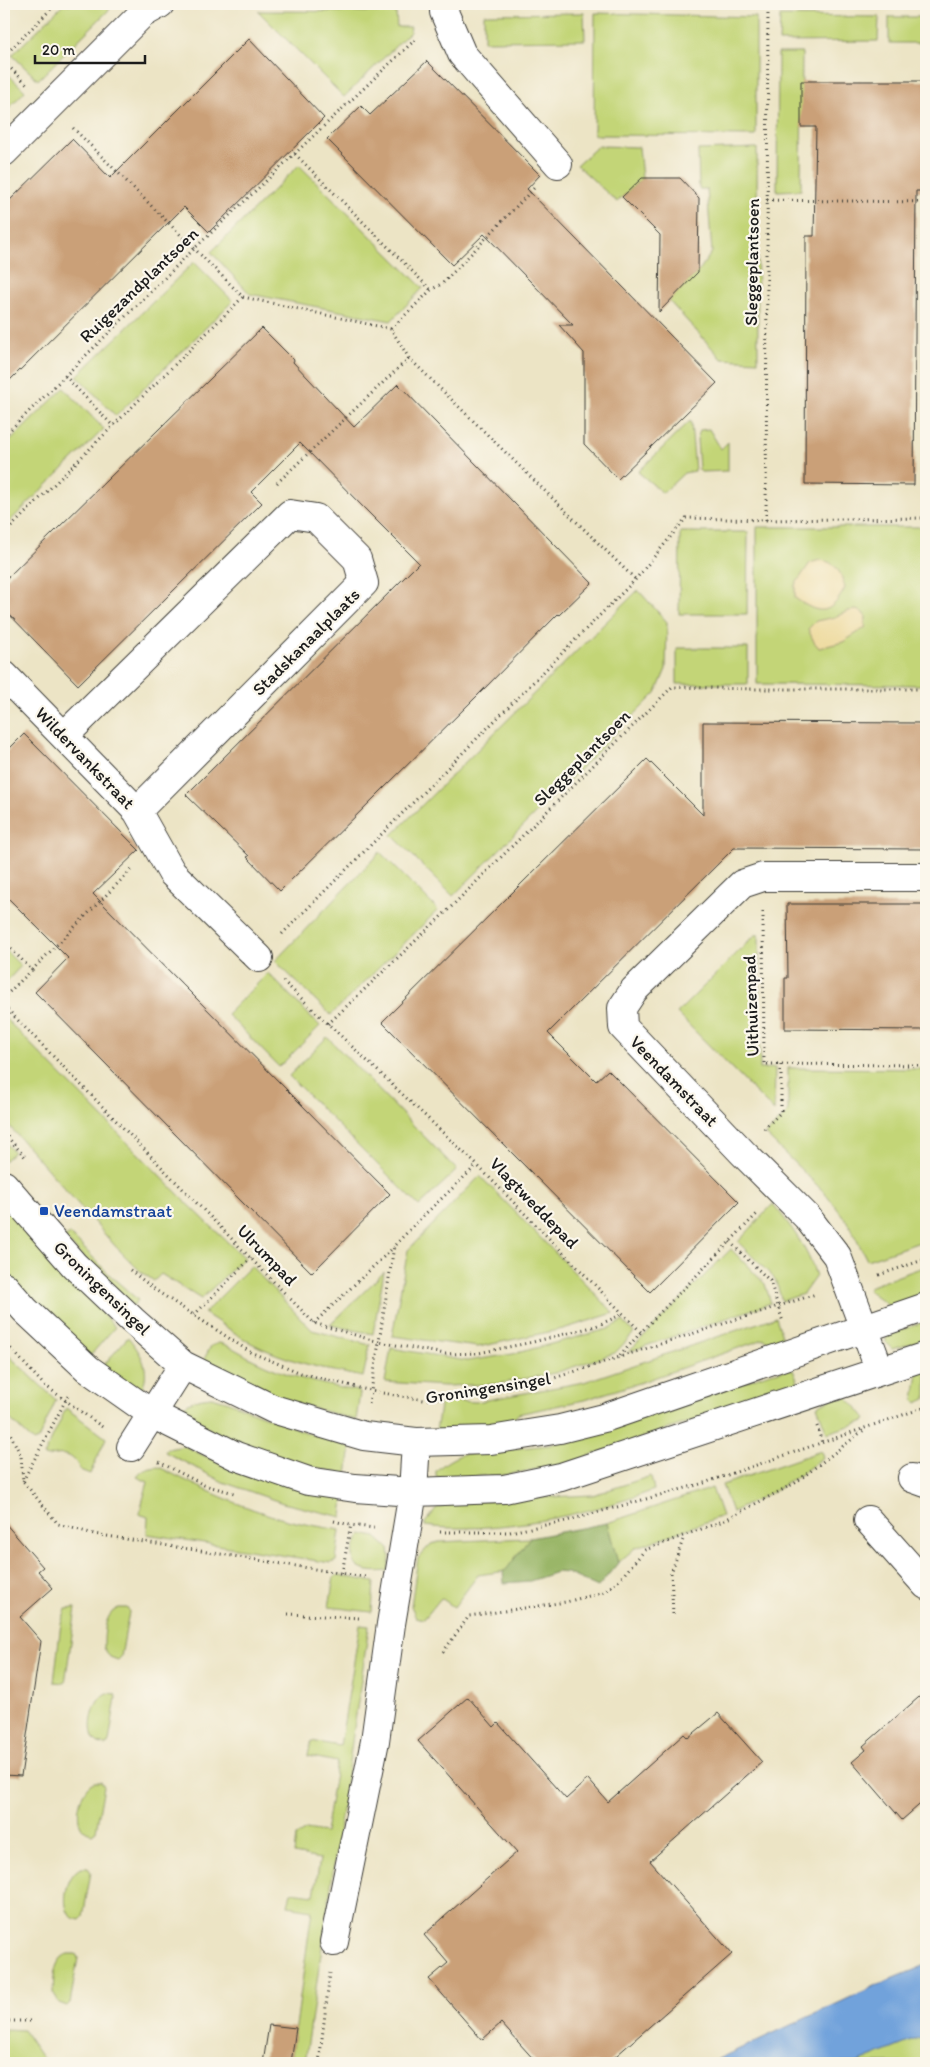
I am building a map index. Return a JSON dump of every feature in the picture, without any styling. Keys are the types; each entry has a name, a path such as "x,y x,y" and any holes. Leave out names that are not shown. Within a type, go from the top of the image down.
{"street":[{"path":"4,152 142,14 160,4"},
{"path":"444,8 462,54 558,164"},
{"path":"64,736 290,514"},
{"name":"Stadskanaalplaats","path":"137,811 364,583 357,559 316,518 290,514"},
{"name":"Wildervankstraat","path":"4,675 137,811 172,873 259,958"},
{"name":"Veendamstraat","path":"880,1371 837,1256 808,1217 743,1153 623,1027 622,1008 634,990 742,884 763,877 926,876"},
{"name":"Groningensingel","path":"4,1185 74,1265 183,1365 273,1409 364,1436 416,1442 491,1440 596,1421 926,1307"},
{"path":"4,1286 25,1310 88,1369 152,1414 236,1456 308,1481 355,1488 414,1492 504,1489 561,1477 926,1356"},
{"path":"131,1447 183,1365"},
{"path":"334,1942 375,1741 391,1624 414,1492 416,1442"},
{"path":"868,1520 926,1585"}],"path":[{"path":"4,56 56,4"},
{"name":"Sleggeplantsoen","path":"766,520 768,4"},
{"name":"Ruigezandplantsoen","path":"4,436 195,248 295,154 444,8"},
{"path":"4,62 50,105 243,297 391,329 410,358 635,580"},
{"path":"295,154 431,290"},
{"path":"391,329 431,290 443,283 558,164"},
{"path":"767,200 926,202"},
{"path":"4,534 243,297"},
{"path":"290,514 272,488 410,358"},
{"path":"65,376 113,426"},
{"path":"259,958 635,580 686,518 766,520 926,517"},
{"name":"Sleggeplantsoen","path":"328,1024 448,910 672,687 926,689"},
{"path":"4,997 156,845"},
{"name":"Uithuizenpad","path":"763,877 764,1064 926,1064"},
{"path":"4,942 32,970"},
{"name":"Vlagtweddepad","path":"259,958 477,1165 641,1332"},
{"name":"Ulrumpad","path":"4,1006 314,1324"},
{"path":"743,1153 780,1112 781,1064"},
{"path":"4,1132 29,1161"},
{"path":"314,1324 477,1165"},
{"path":"618,1358 641,1332 781,1190"},
{"path":"379,1342 394,1246"},
{"path":"194,1315 250,1258"},
{"name":"Groningensingel","path":"129,1268 157,1291 250,1352 301,1373 371,1391 424,1400 542,1382 926,1259"},
{"path":"314,1324 379,1342 446,1354 479,1353 596,1326 623,1314"},
{"path":"4,1421 21,1456 23,1481 58,1524 94,1534 398,1582"},
{"path":"442,1652 469,1616 566,1602 604,1592 619,1580 645,1550 724,1521 795,1483 867,1428"},
{"path":"673,1614 671,1573 684,1536"},
{"path":"288,1614 366,1619 391,1624"},
{"path":"318,2063 334,1942"},
{"path":"4,2021 30,2021"}],"green space":[{"path":"64,4 115,4 38,80 12,55"},
{"path":"258,11 396,12 397,27 411,27 410,32 344,97"},
{"path":"584,13 585,40 484,41 484,14"},
{"path":"595,13 756,17 756,136 594,135"},
{"path":"780,16 879,17 878,41 779,42"},
{"path":"889,17 926,17 926,43 889,43"},
{"path":"778,53 802,53 801,190 777,191"},
{"path":"4,70 25,91 4,113"},
{"path":"598,146 639,147 642,178 617,202 577,165"},
{"path":"757,148 758,361 722,359 669,301 698,272 712,252 707,189 699,189 698,150"},
{"path":"299,165 423,288 391,321 250,294 211,252"},
{"path":"194,262 233,301 116,416 77,376"},
{"path":"64,388 104,429 4,527 4,447"},
{"path":"690,421 695,471 684,473 663,493 638,472"},
{"path":"709,429 721,449 728,442 728,471 701,472 699,470 697,439 700,430"},
{"path":"757,527 926,527 926,685 757,684"},
{"path":"680,532 748,532 747,614 679,614"},
{"path":"638,590 667,622 666,669 656,693 453,896 392,835"},
{"path":"677,648 748,648 748,684 677,684"},
{"path":"380,852 438,910 331,1015 275,961"},
{"path":"755,935 759,935 760,1069 775,1068 774,1111 677,1013"},
{"path":"4,949 21,966 4,984"},
{"path":"268,973 320,1026 279,1067 227,1014"},
{"path":"4,1017 184,1200 244,1258 201,1299 161,1274 154,1281 140,1271 116,1247 4,1120"},
{"path":"327,1037 457,1170 419,1206 289,1076"},
{"path":"788,1068 926,1069 926,1240 867,1260 848,1223 827,1195 766,1135 788,1112"},
{"path":"4,1141 14,1152 4,1161"},
{"path":"480,1176 614,1313 563,1329 478,1347 392,1336 408,1250"},
{"path":"4,1200 86,1291 115,1327 89,1357 4,1272"},
{"path":"773,1204 798,1238 813,1266 816,1276 803,1294 782,1301 775,1279 738,1242"},
{"path":"70,1234 112,1277 138,1300 133,1306 64,1238"},
{"path":"731,1249 765,1284 771,1303 628,1352"},
{"path":"251,1266 312,1330 370,1345 363,1377 319,1367 263,1349 204,1313"},
{"path":"926,1266 926,1298 890,1307 868,1290 871,1286"},
{"path":"384,1272 373,1334 330,1325"},
{"path":"776,1317 785,1345 782,1348 764,1339 645,1381 584,1400 518,1414 507,1427 436,1431 441,1400 476,1402 584,1382"},
{"path":"623,1321 634,1333 615,1353 555,1373 497,1384 445,1386 385,1382 391,1348 467,1361 513,1354 608,1329"},
{"path":"926,1321 926,1339 892,1349 886,1343 886,1338 890,1334"},
{"path":"128,1337 141,1355 145,1368 145,1382 142,1389 138,1391 103,1366"},
{"path":"219,1343 233,1348 266,1366 291,1375 318,1383 358,1391 360,1393 356,1420 274,1397 203,1361 211,1346"},
{"path":"4,1351 56,1400 38,1440 34,1442 10,1419 5,1406"},
{"path":"926,1366 926,1399 917,1403 914,1400 918,1372"},
{"path":"791,1369 794,1371 799,1385 565,1464 505,1475 440,1478 436,1476 436,1471 442,1466 463,1454 549,1445 619,1425 770,1373"},
{"path":"839,1395 841,1399 847,1397 866,1418 865,1421 827,1433 817,1406"},
{"path":"212,1397 351,1447 347,1475 284,1460 237,1445 181,1413 181,1409 191,1402"},
{"path":"66,1408 106,1438 90,1474 80,1470 75,1461 68,1456 44,1456"},
{"path":"185,1446 243,1471 344,1499 342,1517 283,1503 223,1482 165,1452 167,1449"},
{"path":"821,1451 823,1457 791,1481 732,1512 722,1485"},
{"path":"159,1467 206,1490 254,1510 287,1520 340,1530 336,1561 331,1563 147,1534 148,1517 139,1514 148,1482 137,1477 147,1469"},
{"path":"651,1476 654,1490 629,1499 572,1514 510,1525 480,1528 425,1526 425,1523 438,1507 443,1507 443,1504 593,1495"},
{"path":"712,1488 722,1516 635,1548 618,1563 607,1523"},
{"path":"607,1523 618,1563 598,1587 567,1573 557,1572 530,1581 504,1583 503,1571 506,1570 530,1538"},
{"path":"361,1534 376,1537 389,1549 388,1571 366,1571 354,1562 353,1554"},
{"path":"530,1538 506,1571 478,1575 454,1607 441,1598 424,1619 416,1617 411,1606 418,1558 431,1544 439,1542"},
{"path":"338,1575 374,1582 372,1612 329,1607 334,1577"},
{"path":"76,1608 65,1683 54,1682 61,1623 66,1609"},
{"path":"119,1608 127,1608 129,1612 121,1657 118,1660 110,1657 104,1648 104,1642 106,1625 110,1614"},
{"path":"360,1625 369,1626 305,2063 291,2063 312,1910 288,1906 291,1892 314,1895 320,1859 294,1854 296,1836 306,1830 325,1833 337,1762 308,1756 311,1741 340,1746"},
{"path":"107,1693 115,1694 116,1697 109,1742 105,1745 93,1738 91,1724 98,1702"},
{"path":"94,1782 101,1782 104,1786 96,1831 92,1834 86,1832 81,1827 78,1813 85,1790"},
{"path":"81,1868 88,1868 91,1872 83,1917 80,1920 73,1918 68,1912 65,1898 72,1876"},
{"path":"68,1954 76,1954 78,1958 70,2003 67,2006 59,2003 53,1993 57,1965 59,1960"},
{"path":"4,2029 23,2030 43,2059 68,2063 4,2063"},
{"path":"926,2035 926,2063 857,2063"}],"sand":[{"path":"820,560 831,563 837,569 845,588 835,603 830,608 824,610 811,608 795,598 795,585 810,563"},
{"path":"856,610 862,612 866,617 865,628 843,642 819,648 808,629 816,621"}],"water":[{"path":"926,1965 926,2035 857,2063 709,2063 877,1985"}],"building":[{"path":"249,39 324,118 209,232 184,207 4,386 4,206 72,139 110,178"},
{"path":"427,61 540,175 527,189 717,383 618,479 584,444 584,353 559,325 573,325 484,234 452,265 327,139 361,106 370,115"},
{"path":"801,81 926,81 926,191 916,191 914,485 805,484 806,236 814,236 816,127 801,127"},
{"path":"642,178 680,178 699,198 698,272 659,312 660,235 622,197"},
{"path":"262,328 294,360 293,362 354,427 398,384 592,583 558,614 280,891 247,857 249,856 186,795 419,563 300,443 251,492 262,503 78,685 4,609 4,581"},
{"path":"703,722 926,723 926,849 734,848 548,1033 596,1081 608,1070 739,1202 650,1292 382,1022 647,759 703,815"},
{"path":"24,734 139,850 93,894 390,1194 312,1273 35,992 68,958 4,894 4,754"},
{"path":"787,904 926,904 926,1030 785,1029 785,978 788,978"},
{"path":"4,1522 43,1567 38,1571 53,1588 20,1617 41,1641 21,1776 4,1775"},
{"path":"926,1691 926,1799 902,1820 852,1762 866,1750 863,1746"},
{"path":"468,1697 494,1727 498,1723 566,1799 588,1779 608,1802 684,1734 688,1738 718,1713 762,1762 650,1861 732,1954 608,2063 537,2063 501,2023 482,2040 429,1979 448,1963 424,1935 517,1852 418,1741"},
{"path":"269,2025 296,2028 291,2063 263,2063"}],"place":[{"name":"Veendamstraat","path":"44,1211"}]}
